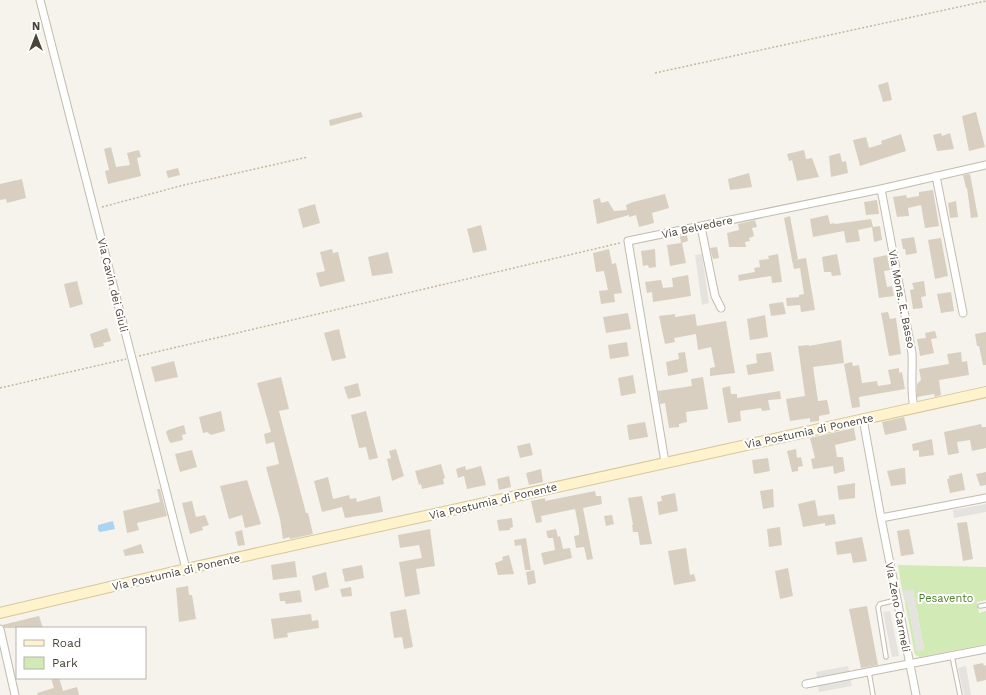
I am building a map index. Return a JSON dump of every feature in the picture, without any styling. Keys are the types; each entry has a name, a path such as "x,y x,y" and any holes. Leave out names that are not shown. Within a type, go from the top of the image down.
{"main road":[{"name":"Via Postumia di Ponente","path":"0,613 186,569 986,392"}],"street":[{"name":"Via Cavin dei Giuli","path":"40,0 186,569"},
{"name":"Via Belvedere","path":"628,241 881,189 986,165"},
{"path":"936,176 963,313"},
{"name":"Via Mons. E. Basso","path":"881,189 912,353 913,376 910,386 914,408"},
{"path":"701,227 715,296 721,308"},
{"path":"628,241 665,462"},
{"name":"Via Zeno Carmeli","path":"863,419 896,600 916,695"},
{"path":"881,518 986,498"},
{"path":"0,629 15,695"},
{"path":"806,684 986,649"}],"lane":[{"path":"886,657 878,607 880,604 896,600"},
{"path":"980,606 986,605"},
{"path":"952,655 960,695"},
{"path":"869,672 873,695"}],"path":[{"path":"655,73 986,1"},
{"path":"94,209 184,185 308,157"},
{"path":"0,388 628,241"}],"green space":[{"name":"Pesavento","path":"898,565 986,567 986,600 977,602 979,613 986,611 986,644 920,657 915,655 905,603 907,600 917,651 924,649 913,590 902,590"}],"shaded area":[{"path":"702,254 709,303 702,305 695,255"},
{"path":"986,504 986,512 954,518 953,510"},
{"path":"902,590 913,590 924,650 917,651 907,600 905,603"},
{"path":"890,611 899,656 892,657 883,612"},
{"path":"848,666 852,686 819,692 816,672"},
{"path":"966,666 971,695 964,695 958,668"}],"water":[{"path":"113,521 115,529 100,532 98,530 98,525"}],"building":[{"path":"888,82 892,100 883,102 878,85"},
{"path":"361,112 363,117 330,126 329,120"},
{"path":"976,112 985,147 969,151 962,116"},
{"path":"941,133 942,136 950,133 954,149 937,151 933,135"},
{"path":"901,134 906,151 860,166 853,140 866,137 869,148 882,144 881,141"},
{"path":"111,147 116,167 130,165 127,153 139,150 141,157 137,158 141,176 108,184 105,171 109,170 104,149"},
{"path":"804,150 806,159 812,158 819,177 797,181 792,160 789,161 787,154"},
{"path":"840,153 842,162 846,161 848,173 831,177 829,156"},
{"path":"178,168 180,175 168,178 166,171"},
{"path":"749,173 752,187 730,190 728,179"},
{"path":"970,174 978,217 971,218 967,188 963,175"},
{"path":"22,179 26,198 7,203 6,199 0,200 0,184"},
{"path":"933,190 939,226 925,228 921,205 908,208 909,216 897,217 893,197 906,195 907,198 919,196 919,192"},
{"path":"665,194 669,208 652,213 654,223 639,227 636,215 629,217 629,215 597,224 593,200 600,198 601,203 608,201 614,211 627,210 626,205 633,202"},
{"path":"877,200 879,214 866,215 864,202"},
{"path":"956,201 958,217 950,218 948,203"},
{"path":"315,204 320,223 303,228 298,209"},
{"path":"828,215 830,224 871,219 873,227 880,226 882,240 874,242 872,227 858,230 860,241 846,243 844,231 813,237 810,219"},
{"path":"790,216 798,259 795,260 806,258 815,310 801,312 800,305 787,306 786,298 799,297 799,295 804,294 800,268 794,269 784,218"},
{"path":"755,220 757,227 752,228 754,236 749,238 750,241 745,242 746,247 729,247 727,233 739,230 738,224"},
{"path":"481,225 487,250 473,253 467,229"},
{"path":"687,235 688,241 682,243 686,263 670,266 667,245 681,243 680,236"},
{"path":"914,237 917,253 906,255 901,239"},
{"path":"941,238 948,276 935,279 928,240"},
{"path":"717,247 719,258 713,259 710,248"},
{"path":"332,249 333,253 338,252 345,281 320,287 316,273 325,271 320,252"},
{"path":"609,249 612,264 616,263 622,293 614,294 615,302 601,304 599,291 608,290 604,271 596,272 593,253"},
{"path":"655,249 656,267 649,268 648,265 643,266 641,251"},
{"path":"388,252 393,273 372,276 368,257"},
{"path":"778,254 782,282 772,283 771,276 739,281 738,275 755,272 754,268 760,267 759,260 769,259 768,256"},
{"path":"837,254 841,275 832,276 831,272 824,272 822,257"},
{"path":"887,255 890,270 884,271 887,287 892,286 894,296 879,298 873,258"},
{"path":"688,275 691,296 653,302 652,292 647,293 645,282 661,280 663,288 673,287 672,278"},
{"path":"77,281 83,304 70,308 64,284"},
{"path":"924,281 926,296 921,297 923,308 913,309 910,290 914,289 912,283"},
{"path":"951,292 954,311 941,313 937,294"},
{"path":"783,302 786,314 771,316 769,304"},
{"path":"888,312 890,319 896,318 901,354 889,356 881,313"},
{"path":"628,313 631,329 606,333 603,317"},
{"path":"675,314 675,317 695,314 697,326 726,321 735,373 710,376 710,368 715,367 711,347 698,350 696,334 674,338 675,342 665,344 659,316"},
{"path":"765,315 768,337 750,340 747,319"},
{"path":"107,328 111,341 103,343 104,346 94,348 90,334"},
{"path":"339,329 346,358 332,361 324,333"},
{"path":"935,331 937,338 931,339 934,353 920,356 917,339 926,338 925,333"},
{"path":"986,332 986,365 983,365 975,334"},
{"path":"841,340 844,363 813,367 818,401 827,400 830,414 819,416 819,421 810,422 810,418 790,421 786,399 805,396 798,346 809,346"},
{"path":"627,342 629,356 610,359 608,345"},
{"path":"685,352 688,372 668,376 666,362 679,359 678,353"},
{"path":"771,352 774,371 748,375 746,365 757,363 756,354"},
{"path":"961,352 962,362 967,361 969,375 939,380 941,395 935,397 934,394 917,397 917,384 921,380 919,369 949,364 947,354"},
{"path":"174,361 178,377 155,382 151,367"},
{"path":"852,362 853,366 859,365 862,383 877,381 878,386 891,384 888,370 899,368 899,373 902,372 905,389 859,397 860,407 852,408 844,364"},
{"path":"633,375 636,393 621,396 618,378"},
{"path":"281,377 289,409 279,411 313,534 290,539 289,537 283,539 280,519 266,467 279,464 274,442 266,444 264,434 271,432 257,383"},
{"path":"703,377 708,409 686,412 687,422 679,424 679,427 669,428 665,403 660,404 658,391 692,386 691,379"},
{"path":"358,383 361,396 348,399 344,387"},
{"path":"730,386 731,394 737,394 737,398 780,391 781,399 768,400 770,410 762,411 761,408 740,411 741,421 728,423 722,388"},
{"path":"221,411 225,431 211,435 207,432 203,433 199,417"},
{"path":"366,411 378,458 369,460 366,447 359,448 351,415"},
{"path":"904,417 907,430 885,435 882,422"},
{"path":"645,422 648,437 629,440 627,425"},
{"path":"981,424 982,427 986,427 986,448 972,451 970,440 957,442 959,453 948,455 944,432"},
{"path":"184,425 186,434 182,435 183,440 171,443 166,432"},
{"path":"854,428 856,440 835,445 837,457 843,457 845,471 834,474 833,466 813,469 811,459 815,458 810,438"},
{"path":"932,439 934,455 919,457 919,450 913,451 912,444"},
{"path":"530,443 533,455 520,458 517,446"},
{"path":"396,449 404,476 392,481 387,459 391,458 389,451"},
{"path":"796,449 797,458 801,457 803,466 798,467 798,471 792,472 787,451"},
{"path":"192,450 197,467 180,472 175,454"},
{"path":"768,458 770,471 754,474 752,460"},
{"path":"441,464 445,478 443,479 444,484 422,489 421,484 419,485 415,471"},
{"path":"465,466 466,470 481,466 486,485 467,489 464,476 458,478 456,469"},
{"path":"905,468 906,484 891,486 887,471"},
{"path":"541,469 543,482 529,485 526,473"},
{"path":"986,472 986,485 980,486 976,474"},
{"path":"962,473 965,490 950,493 947,479 949,479 949,476"},
{"path":"509,476 511,487 499,490 497,479"},
{"path":"328,477 333,499 349,495 350,499 356,498 357,502 380,496 383,512 345,518 342,507 322,512 314,481"},
{"path":"247,480 261,524 245,528 242,515 229,519 220,486"},
{"path":"855,483 855,498 839,500 837,486"},
{"path":"157,489 160,489 167,516 137,523 139,530 127,533 123,511 160,502"},
{"path":"773,489 774,507 763,509 760,491"},
{"path":"595,491 596,496 601,496 602,504 583,508 593,559 587,560 584,547 576,548 574,536 579,535 579,529 575,509 541,516 542,522 536,523 531,501 545,498 545,501"},
{"path":"675,493 678,511 659,515 657,502 662,501 661,496"},
{"path":"642,496 652,544 640,545 638,532 633,532 628,498"},
{"path":"815,500 818,516 834,514 836,524 825,526 825,523 803,527 798,504"},
{"path":"192,501 196,517 205,515 209,525 202,527 203,530 190,534 182,503"},
{"path":"612,515 614,524 606,526 604,516"},
{"path":"512,518 513,527 510,528 510,530 499,531 497,520"},
{"path":"967,522 973,559 963,561 957,523"},
{"path":"780,527 782,545 769,547 767,529"},
{"path":"430,529 435,566 416,569 420,594 405,597 399,562 422,558 419,545 400,548 398,535"},
{"path":"556,529 558,537 560,536 563,549 570,548 572,558 544,565 541,553 555,550 553,538 548,538 546,531"},
{"path":"909,529 914,554 901,556 897,531"},
{"path":"242,530 245,545 238,546 235,532"},
{"path":"862,537 867,561 853,563 851,553 837,555 835,542"},
{"path":"526,538 531,570 525,570 521,545 515,546 514,540"},
{"path":"141,544 144,553 125,556 123,550"},
{"path":"686,548 690,575 694,574 696,581 674,585 668,551"},
{"path":"509,555 514,574 498,575 495,563 503,560 502,557"},
{"path":"295,561 297,577 273,580 271,565"},
{"path":"362,565 364,578 345,582 342,569"},
{"path":"788,568 793,596 780,599 775,571"},
{"path":"534,570 536,583 528,585 526,572"},
{"path":"326,572 329,587 315,591 312,576"},
{"path":"188,586 189,595 192,595 196,619 179,622 176,588"},
{"path":"351,587 352,596 342,597 340,589"},
{"path":"300,590 302,602 286,604 285,601 280,601 279,593"},
{"path":"867,606 878,665 861,668 849,609"},
{"path":"406,609 413,647 404,649 402,637 394,638 390,612"},
{"path":"311,614 312,621 318,620 319,628 287,633 288,637 274,639 271,619"},
{"path":"39,616 43,627 5,628 2,625"},
{"path":"983,663 984,666 986,665 986,680 977,682 973,665"},
{"path":"51,679 59,679 63,691 77,687 79,695 38,695 37,693 54,688"}]}
